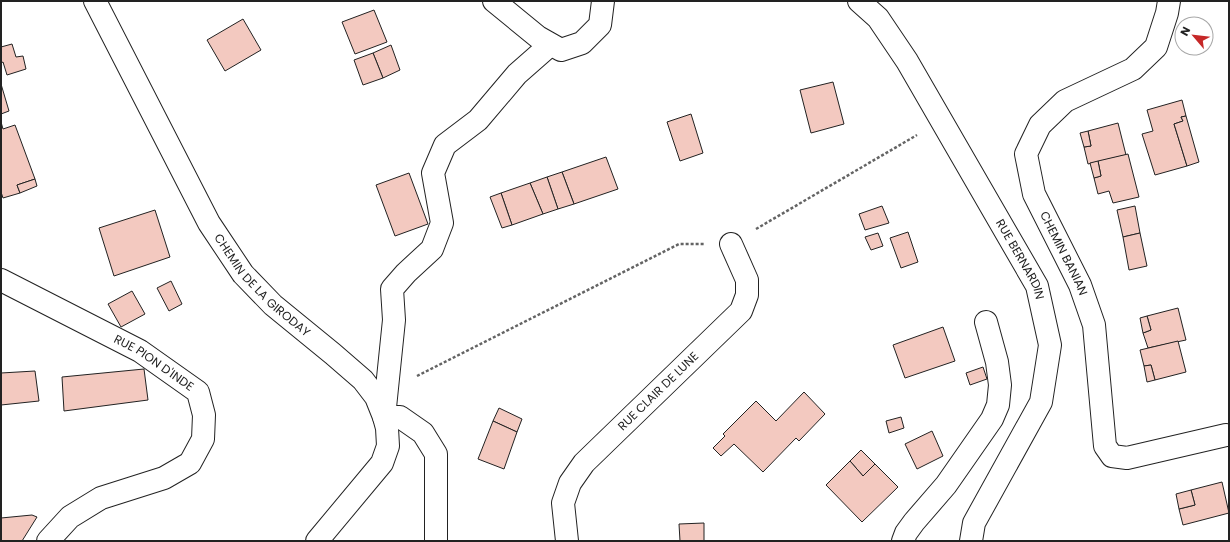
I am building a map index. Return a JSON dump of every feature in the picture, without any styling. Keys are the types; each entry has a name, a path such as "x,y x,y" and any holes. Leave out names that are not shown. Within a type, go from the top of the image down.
{"street":[{"name":"CHEMIN DE LA GIRODAY","path":"95,1 209,223 243,274 273,305 363,380 376,397 387,428 388,446 382,463 317,541"},
{"path":"494,1 538,37 560,50 582,43 600,25 603,1"},
{"name":"RUE BERNARDIN","path":"859,1 878,18 907,61 1037,286 1050,345 1041,402 974,523 971,541"},
{"name":"CHEMIN BANIAN","path":"1169,1 1167,13 1156,47 1133,69 1065,101 1040,125 1026,154 1034,194 1080,286 1094,325 1105,446 1112,456 1127,458 1226,435"},
{"path":"436,541 436,454 423,433 400,417 384,417 394,320 392,290 406,273 432,249 442,223 433,173 445,145 478,120 517,74 550,45"},
{"name":"RUE CLAIR DE LUNE","path":"567,541 563,503 570,483 584,463 741,311 747,295 747,280 731,244"},
{"name":"RUE PION D'INDE","path":"1,280 140,351 198,392 204,415 203,438 190,462 164,478 101,498 70,517 48,541"},
{"path":"903,541 906,533 946,485 964,460 992,418 998,405 1000,385 998,370 986,322"}],"path":[{"path":"731,244 942,121"},
{"path":"386,392 679,244"}],"building":[{"path":"374,10 387,42 355,54 342,22"},
{"path":"243,19 261,50 225,71 207,40"},
{"path":"12,44 16,57 23,56 26,69 7,75 3,62 1,63 1,47"},
{"path":"391,45 400,70 383,78 373,53"},
{"path":"373,53 383,78 363,85 354,60"},
{"path":"833,82 844,124 811,133 800,90"},
{"path":"1,84 9,111 1,114"},
{"path":"1182,100 1186,116 1181,117 1183,121 1174,124 1187,166 1155,175 1142,134 1153,131 1147,110"},
{"path":"691,114 703,153 680,161 667,122"},
{"path":"1186,116 1199,162 1187,166 1174,124 1183,121 1181,117"},
{"path":"1,122 3,129 15,125 35,179 17,185 20,193 3,198 1,192"},
{"path":"1118,123 1126,155 1088,164 1084,147 1091,146 1088,131"},
{"path":"1088,131 1091,146 1084,147 1080,133"},
{"path":"1128,154 1139,197 1113,203 1109,191 1098,194 1094,178 1101,176 1098,161"},
{"path":"606,157 618,189 574,204 562,172"},
{"path":"1098,161 1101,176 1094,178 1090,163"},
{"path":"562,172 574,204 558,209 547,177"},
{"path":"409,173 428,224 395,236 376,185"},
{"path":"547,177 558,209 543,214 530,183"},
{"path":"35,179 37,186 20,193 17,185"},
{"path":"530,183 543,214 512,225 501,193"},
{"path":"501,193 512,225 502,228 490,197"},
{"path":"882,206 889,223 865,230 859,214"},
{"path":"1135,206 1140,233 1123,237 1117,210"},
{"path":"155,210 170,257 114,276 99,228"},
{"path":"908,232 918,262 901,268 890,238"},
{"path":"878,233 883,246 871,250 865,237"},
{"path":"1140,233 1147,266 1129,270 1123,237"},
{"path":"171,281 182,304 169,311 157,288"},
{"path":"132,291 145,314 121,327 108,304"},
{"path":"1178,308 1186,340 1148,348 1143,333 1151,330 1147,316"},
{"path":"1147,316 1151,330 1143,333 1140,318"},
{"path":"943,327 955,361 905,378 893,345"},
{"path":"1178,341 1186,372 1155,380 1151,365 1144,366 1140,350"},
{"path":"1151,365 1155,380 1147,382 1144,366"},
{"path":"983,367 987,379 970,385 966,373"},
{"path":"144,369 148,400 64,411 62,377"},
{"path":"35,371 39,401 1,405 1,373"},
{"path":"804,392 825,414 799,441 796,438 763,472 734,444 721,456 713,448 725,436 723,434 756,401 776,421"},
{"path":"499,408 522,419 517,432 493,421"},
{"path":"901,417 904,428 889,433 886,421"},
{"path":"493,421 517,432 504,469 478,459"},
{"path":"932,431 943,456 917,469 905,444"},
{"path":"861,450 875,464 863,476 850,461"},
{"path":"850,461 863,476 875,464 898,487 862,522 826,485"},
{"path":"1222,482 1229,513 1183,525 1179,509 1195,505 1191,490"},
{"path":"1191,490 1195,505 1179,509 1176,494"},
{"path":"32,515 37,517 22,541 1,541 1,518"},
{"path":"704,523 704,541 680,541 679,524"}]}
